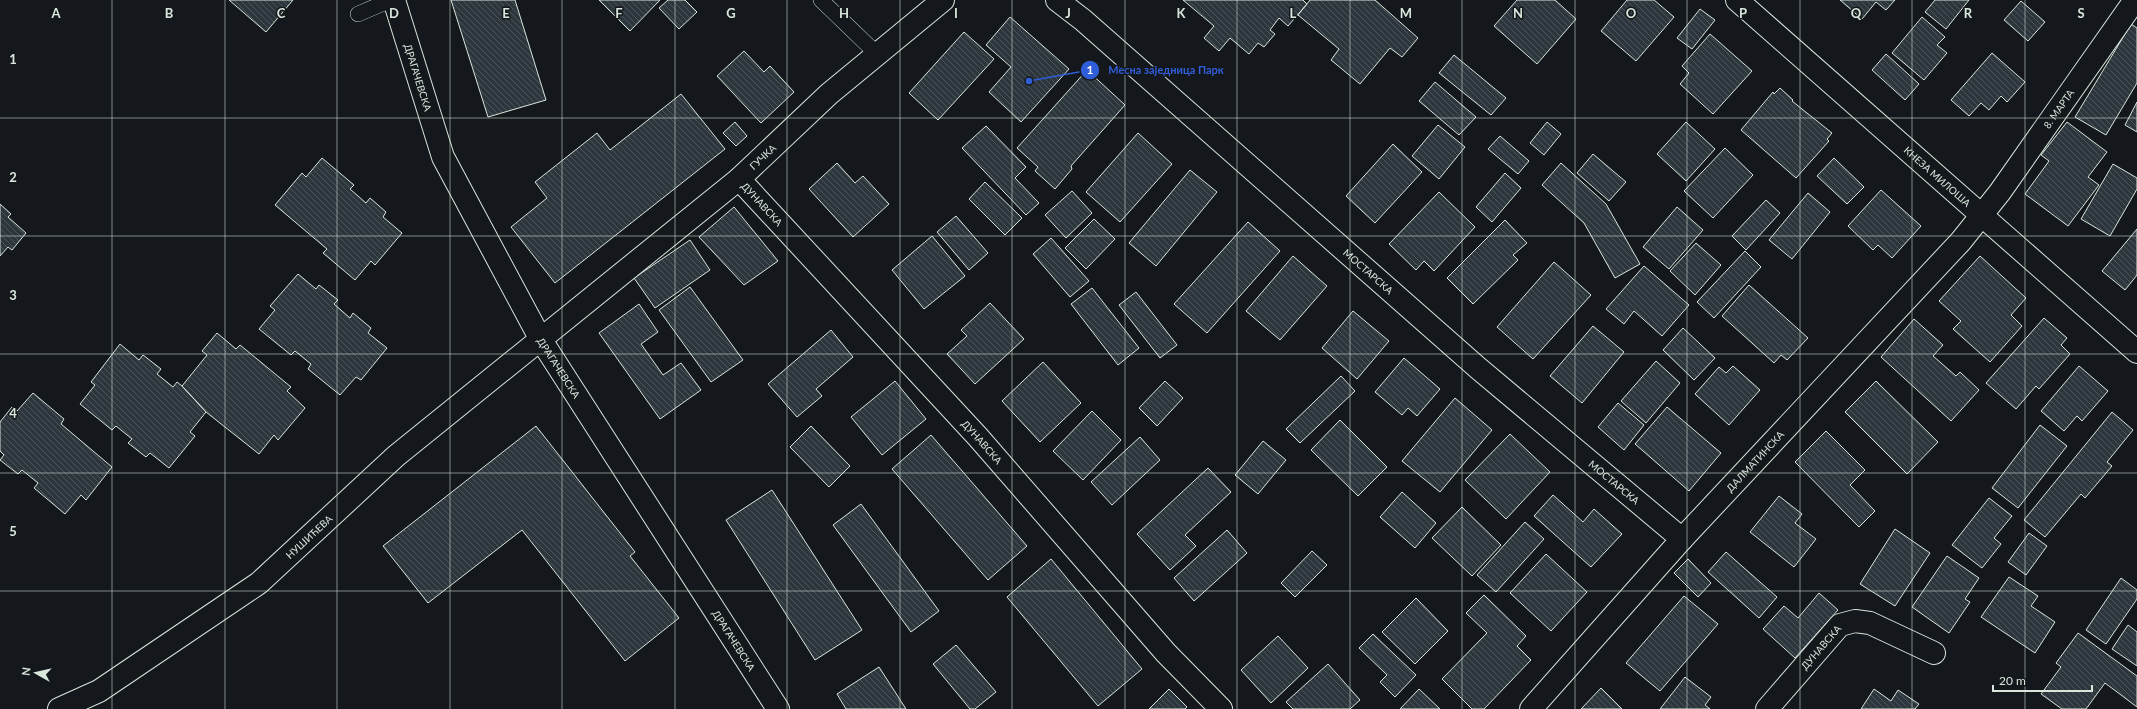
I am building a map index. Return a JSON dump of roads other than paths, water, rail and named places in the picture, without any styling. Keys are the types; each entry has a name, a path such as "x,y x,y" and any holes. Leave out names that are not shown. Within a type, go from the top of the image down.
{"street":[{"name":"ДРАГАЧЕВСКА","path":"394,0 443,158 541,340 778,709"},
{"name":"ГУЧКА","path":"541,340 739,179 829,94 943,0"},
{"name":"МОСТАРСКА","path":"1057,0 1095,30 1478,368 1682,539"},
{"name":"КНЕЗА МИЛОША","path":"1737,0 2137,352"},
{"name":"8. МАРТА","path":"1981,216 2135,0"},
{"name":"ДУНАВСКА","path":"739,179 978,437 1166,653 1221,709"},
{"name":"ДАЛМАТИНСКА","path":"1531,709 1682,539 1961,242 1981,216"},
{"name":"НУШИЋЕВА","path":"59,709 98,691 259,583 396,456 541,340"},
{"name":"ДУНАВСКА","path":"1768,709 1840,625 1855,621 1870,623 1934,653"}],"lane":[{"path":"358,14 391,0"},
{"path":"821,0 877,54"}],"place":[{"name":"Месна заједница Парк","path":"1029,81"}]}
